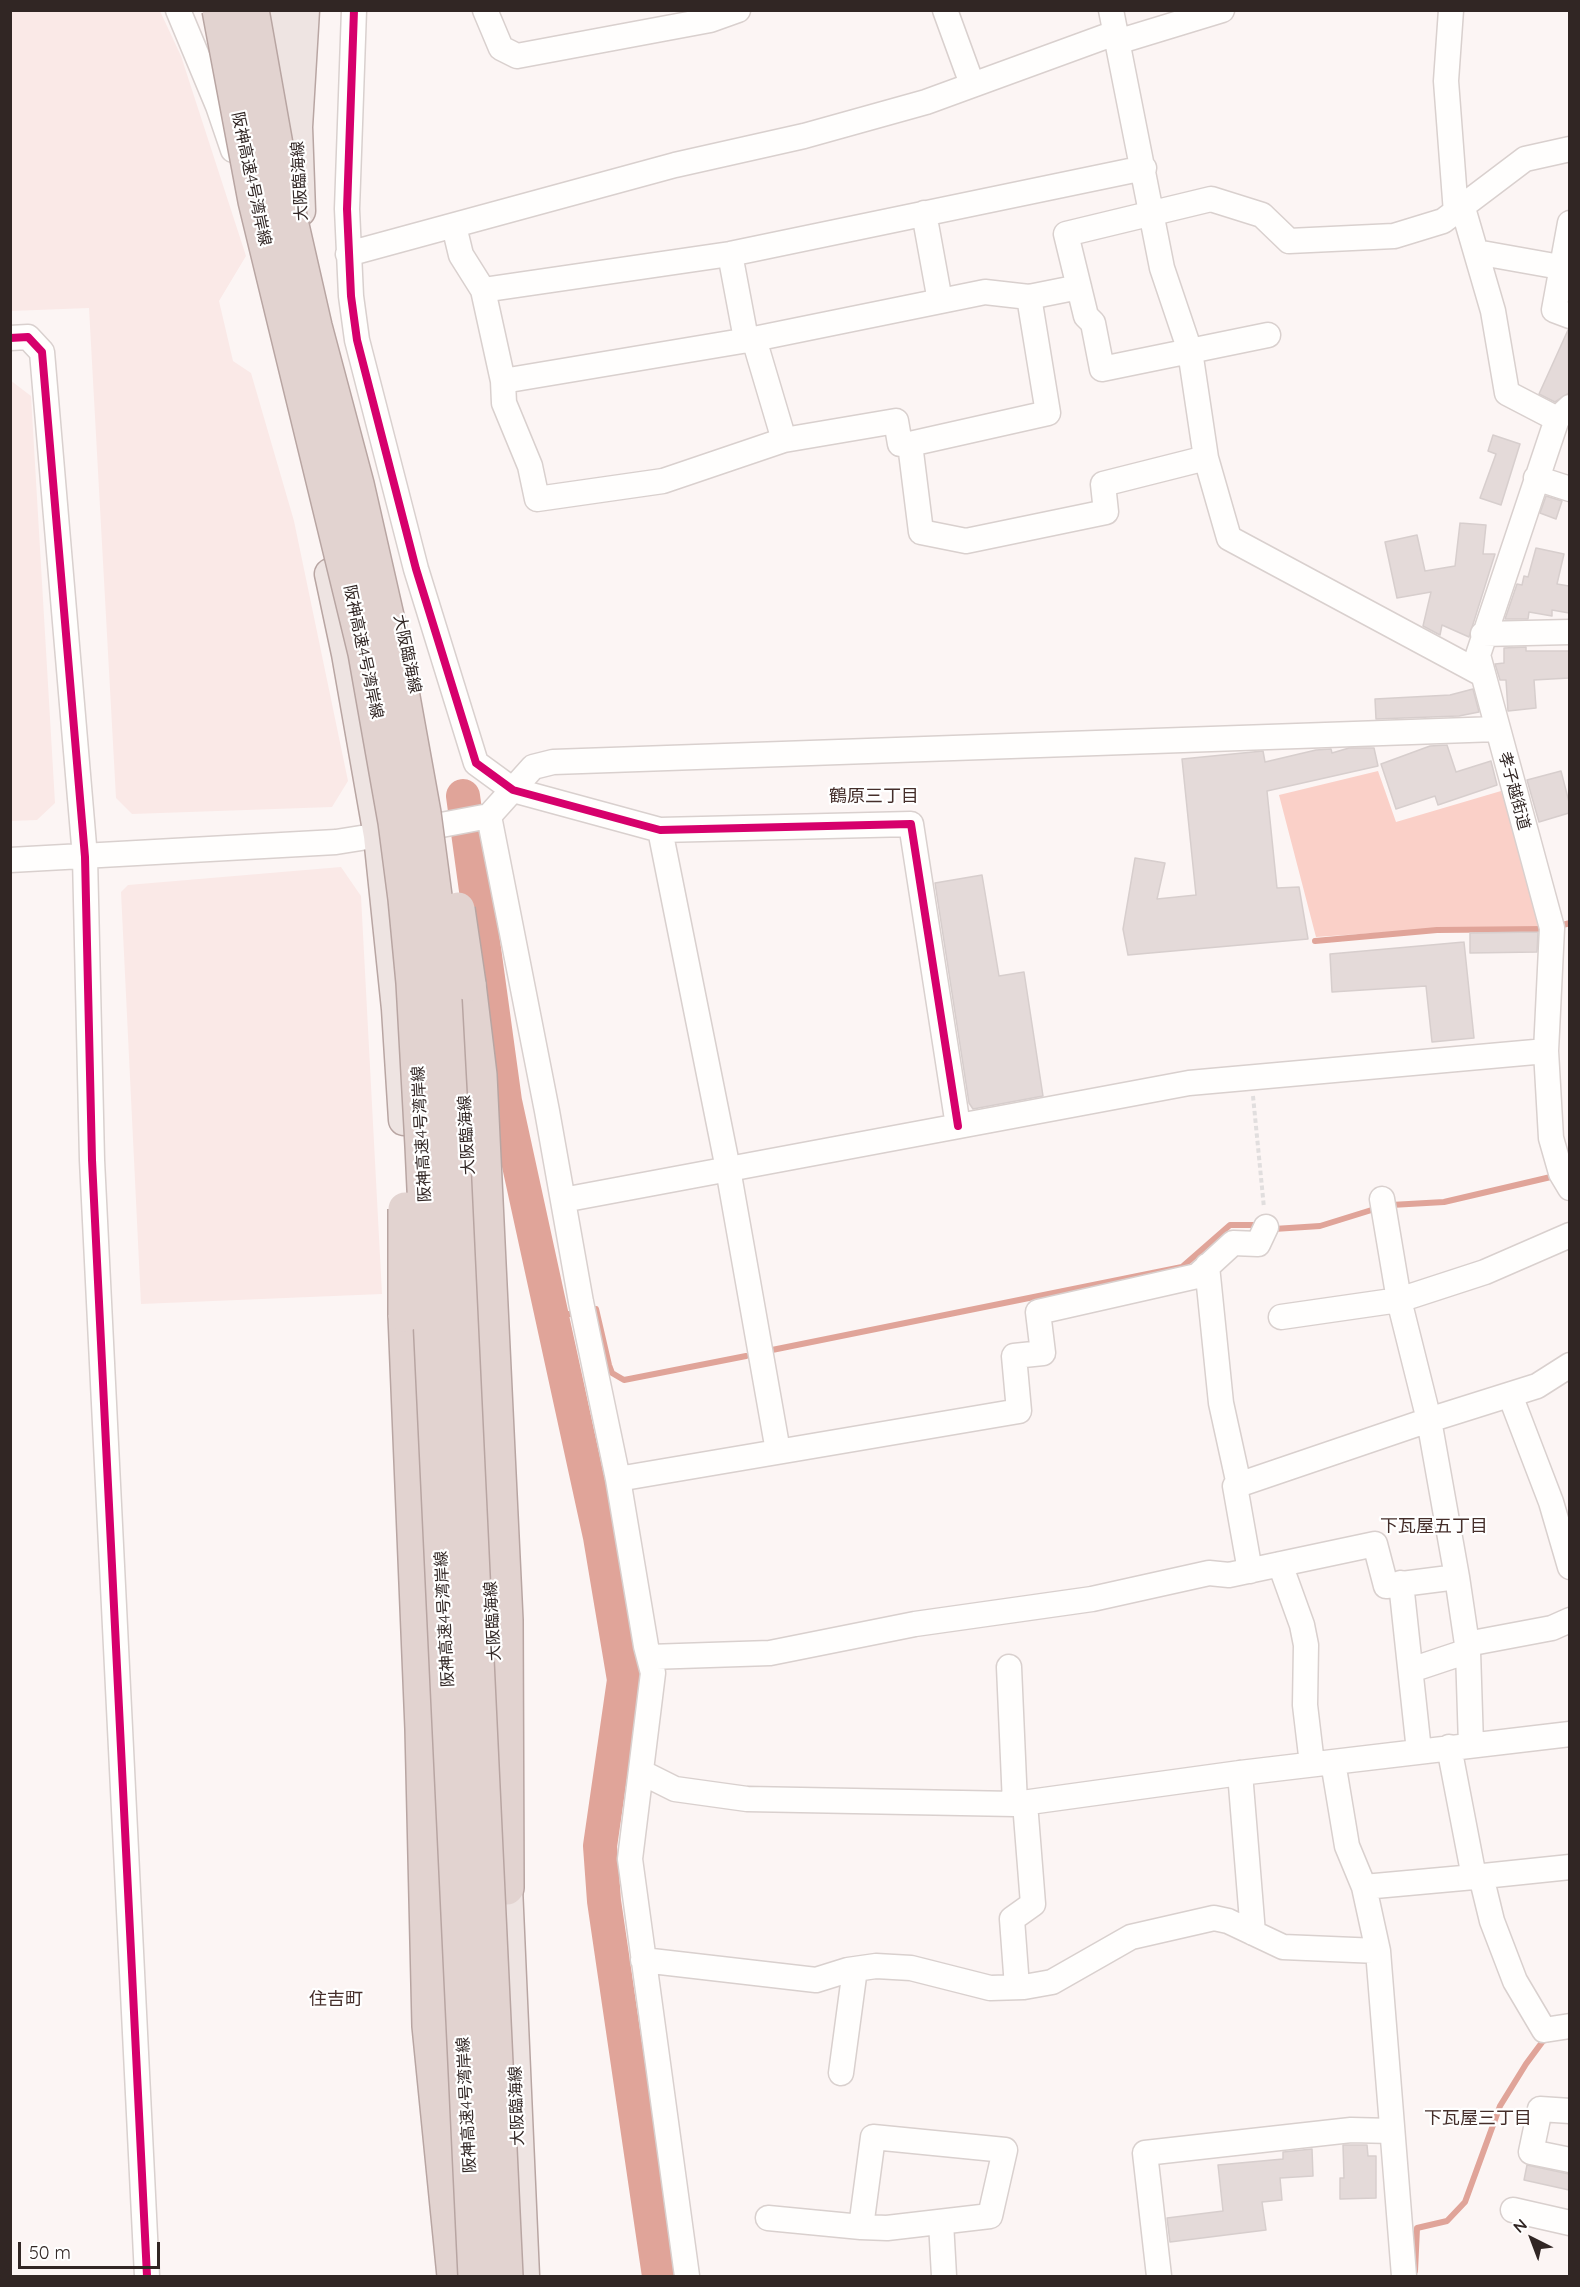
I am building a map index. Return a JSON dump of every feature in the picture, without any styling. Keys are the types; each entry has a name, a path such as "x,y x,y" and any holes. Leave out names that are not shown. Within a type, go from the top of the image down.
{"highway":[{"name":"阪神高速4号湾岸線","path":"219,10 257,212 365,653 395,822 413,983 475,2277"},
{"name":"阪神高速4号湾岸線","path":"252,10 284,190 315,326 357,484 410,728 434,884 444,982 506,2277"},
{"path":"357,484 428,742 451,858 480,1075 506,1620 507,1888"},
{"path":"365,653 390,857 400,972 405,1079 405,1315 422,1730 429,2026 437,2131 455,2277"}],"main road":[{"name":"大阪臨海線","path":"279,10 271,142 273,266 293,393 347,654 379,836 397,1009 417,1318 436,1726 455,2277"},
{"name":"大阪臨海線","path":"304,10 297,173 303,240 327,351 405,637 436,826 461,1028 507,1888 524,2277"}],"street":[{"path":"178,10 218,106 273,266"},
{"path":"354,10 347,209 348,254 357,340 429,614 476,763 513,790 660,830 911,824 958,1126"},
{"path":"485,10 501,48 517,56 710,20 738,10"},
{"path":"945,10 972,84"},
{"path":"348,254 675,165 815,132 926,102 1115,29 1222,10"},
{"path":"1451,10 1446,81 1460,210 1476,252 1493,311 1507,393 1563,413"},
{"path":"1115,29 1162,268 1190,351 1206,459 1229,538 1482,674"},
{"path":"1268,335 1102,369 1093,323 1086,316 1066,234 1211,199 1262,215 1289,241 1394,236 1443,221 1525,159 1569,149"},
{"path":"483,290 730,254 1144,168"},
{"path":"924,213 940,301"},
{"path":"1569,223 1554,310 1569,316"},
{"path":"454,226 461,255 483,290 503,381 504,403 530,466 537,499 663,482 784,440 896,422 900,444 910,444 1048,413 1029,297"},
{"path":"1476,252 1560,267"},
{"path":"730,254 750,339 784,440"},
{"path":"503,381 750,339 985,292 1029,297 1079,287"},
{"path":"10,338 28,338 42,352 85,857 92,1160 147,2277"},
{"name":"孝子越街道","path":"1563,413 1536,478 1478,656 1560,953 1546,1051 1551,1138 1561,1173 1569,1188"},
{"path":"910,444 921,532 966,541 1106,512 1103,484 1206,459"},
{"path":"1536,478 1569,489"},
{"path":"1484,634 1569,632"},
{"path":"10,860 336,842 436,826 489,816 533,767 553,762 1497,729"},
{"path":"489,816 581,1302 618,1479 653,1673 643,1773 630,1860 687,2277"},
{"path":"660,830 728,1169 778,1451"},
{"path":"563,1200 1189,1083 1546,1051"},
{"path":"1382,1199 1399,1300 1429,1420 1468,1648 1460,1746 1477,1876 1515,1981 1544,2030 1569,2026"},
{"path":"618,1479 1019,1411 1014,1356 1043,1353 1038,1312 1197,1276 1233,1243 1258,1244 1266,1227"},
{"path":"1281,1317 1399,1300 1485,1272 1569,1235"},
{"path":"1207,1266 1221,1403 1239,1485"},
{"path":"1250,1571 1235,1486 1537,1386 1569,1365"},
{"path":"1510,1395 1551,1502 1569,1567"},
{"path":"649,1657 770,1653 915,1624 1092,1599 1209,1573 1228,1575 1375,1544 1386,1586 1457,1577"},
{"path":"1280,1564 1302,1625 1306,1646 1305,1705 1347,1846 1364,1887 1378,1951 1404,2277"},
{"path":"1401,1583 1419,1751"},
{"path":"1411,1670 1468,1648 1552,1628 1569,1620"},
{"path":"1009,1667 1020,1804 1033,1904 1012,1919 1017,1987"},
{"path":"643,1773 675,1789 747,1799 1020,1804 1240,1773 1569,1734"},
{"path":"1240,1773 1253,1934"},
{"path":"1364,1887 1569,1867"},
{"path":"643,1960 816,1980 855,1969 876,1966 911,1968 990,1988 1017,1987 1052,1982 1131,1937 1214,1918 1283,1947 1378,1951"},
{"path":"842,2073 855,1969"},
{"path":"1569,2111 1540,2109 1531,2152 1569,2160"},
{"path":"1159,2277 1145,2153 1351,2130 1392,2131"},
{"path":"768,2218 861,2227 887,2228 990,2216 1005,2150 873,2137 861,2227"},
{"path":"1513,2211 1569,2223"},
{"path":"941,2222 944,2277"}],"path":[{"path":"1251,1077 1266,1227"}],"shaded area":[{"path":"10,11 160,11 181,56 246,256 219,301 233,361 251,373 294,521 348,781 332,807 132,814 116,798 89,308 11,311"},
{"path":"10,380 31,396 55,803 37,820 11,821"},
{"path":"1378,771 1396,822 1501,791 1544,927 1449,928 1316,937 1279,795"},
{"path":"341,867 361,896 382,1294 141,1304 121,892 128,885"}],"building":[{"path":"1568,330 1569,393 1555,402 1539,394"},
{"path":"1493,435 1520,444 1501,505 1480,498 1496,454 1488,451"},
{"path":"1546,496 1562,501 1556,519 1540,513"},
{"path":"1460,523 1486,525 1483,554 1495,554 1469,637 1442,625 1440,635 1423,626 1431,592 1397,598 1385,542 1417,535 1425,571 1455,566"},
{"path":"1536,548 1564,554 1557,584 1569,586 1569,613 1552,610 1552,616 1529,612 1528,619 1505,619 1517,584 1522,585 1524,576 1528,577"},
{"path":"1526,647 1526,651 1569,651 1569,678 1534,680 1536,708 1508,711 1506,680 1500,680 1495,664 1504,663 1504,648"},
{"path":"1473,689 1479,712 1459,716 1376,719 1375,699 1450,695"},
{"path":"1447,745 1456,772 1491,761 1497,785 1438,805 1435,796 1396,809 1381,764 1430,746"},
{"path":"1349,748 1374,748 1378,766 1267,791 1277,888 1299,887 1308,939 1128,955 1123,929 1135,858 1165,863 1157,899 1196,895 1182,759 1263,751 1265,762 1316,750 1331,749 1332,753"},
{"path":"1561,771 1569,802 1569,813 1539,822 1527,780"},
{"path":"982,875 999,976 1024,972 1043,1096 973,1109 969,1103 935,883"},
{"path":"1538,932 1537,952 1470,953 1470,933"},
{"path":"1464,942 1474,1038 1432,1042 1426,986 1332,992 1330,954"},
{"path":"1343,2145 1367,2145 1368,2156 1376,2156 1376,2198 1340,2199 1340,2178 1344,2178"},
{"path":"1312,2149 1313,2176 1280,2178 1282,2200 1262,2202 1266,2230 1170,2242 1167,2218 1223,2211 1218,2165 1283,2159 1283,2152"},
{"path":"1527,2165 1569,2174 1569,2190 1524,2180"}],"waterway":[{"path":"463,796 505,1101 600,1537 624,1680 600,1846 604,1901 659,2276"},
{"path":"1559,926 1570,923"},
{"path":"1315,941 1437,930 1545,929"},
{"path":"1391,1205 1444,1202 1555,1176"},
{"path":"1274,1229 1320,1226 1378,1208"},
{"path":"772,1350 1182,1267 1230,1225 1257,1225"},
{"path":"596,1309 612,1373 624,1380 746,1356"},
{"path":"552,1317 575,1313"},
{"path":"1415,2271 1417,2228 1447,2221 1465,2202 1500,2106 1526,2064 1543,2041 1549,2039"}],"cycle path":[{"path":"354,10 347,209 351,296 357,340 416,569 476,763 513,790 660,830 911,824 958,1126"},
{"path":"10,338 28,337 42,352 85,857 92,1160 147,2276"}],"district":[{"name":"鶴原三丁目","path":"874,797"},
{"name":"下瓦屋五丁目","path":"1434,1527"},
{"name":"住吉町","path":"336,2000"},
{"name":"下瓦屋三丁目","path":"1478,2119"}]}
